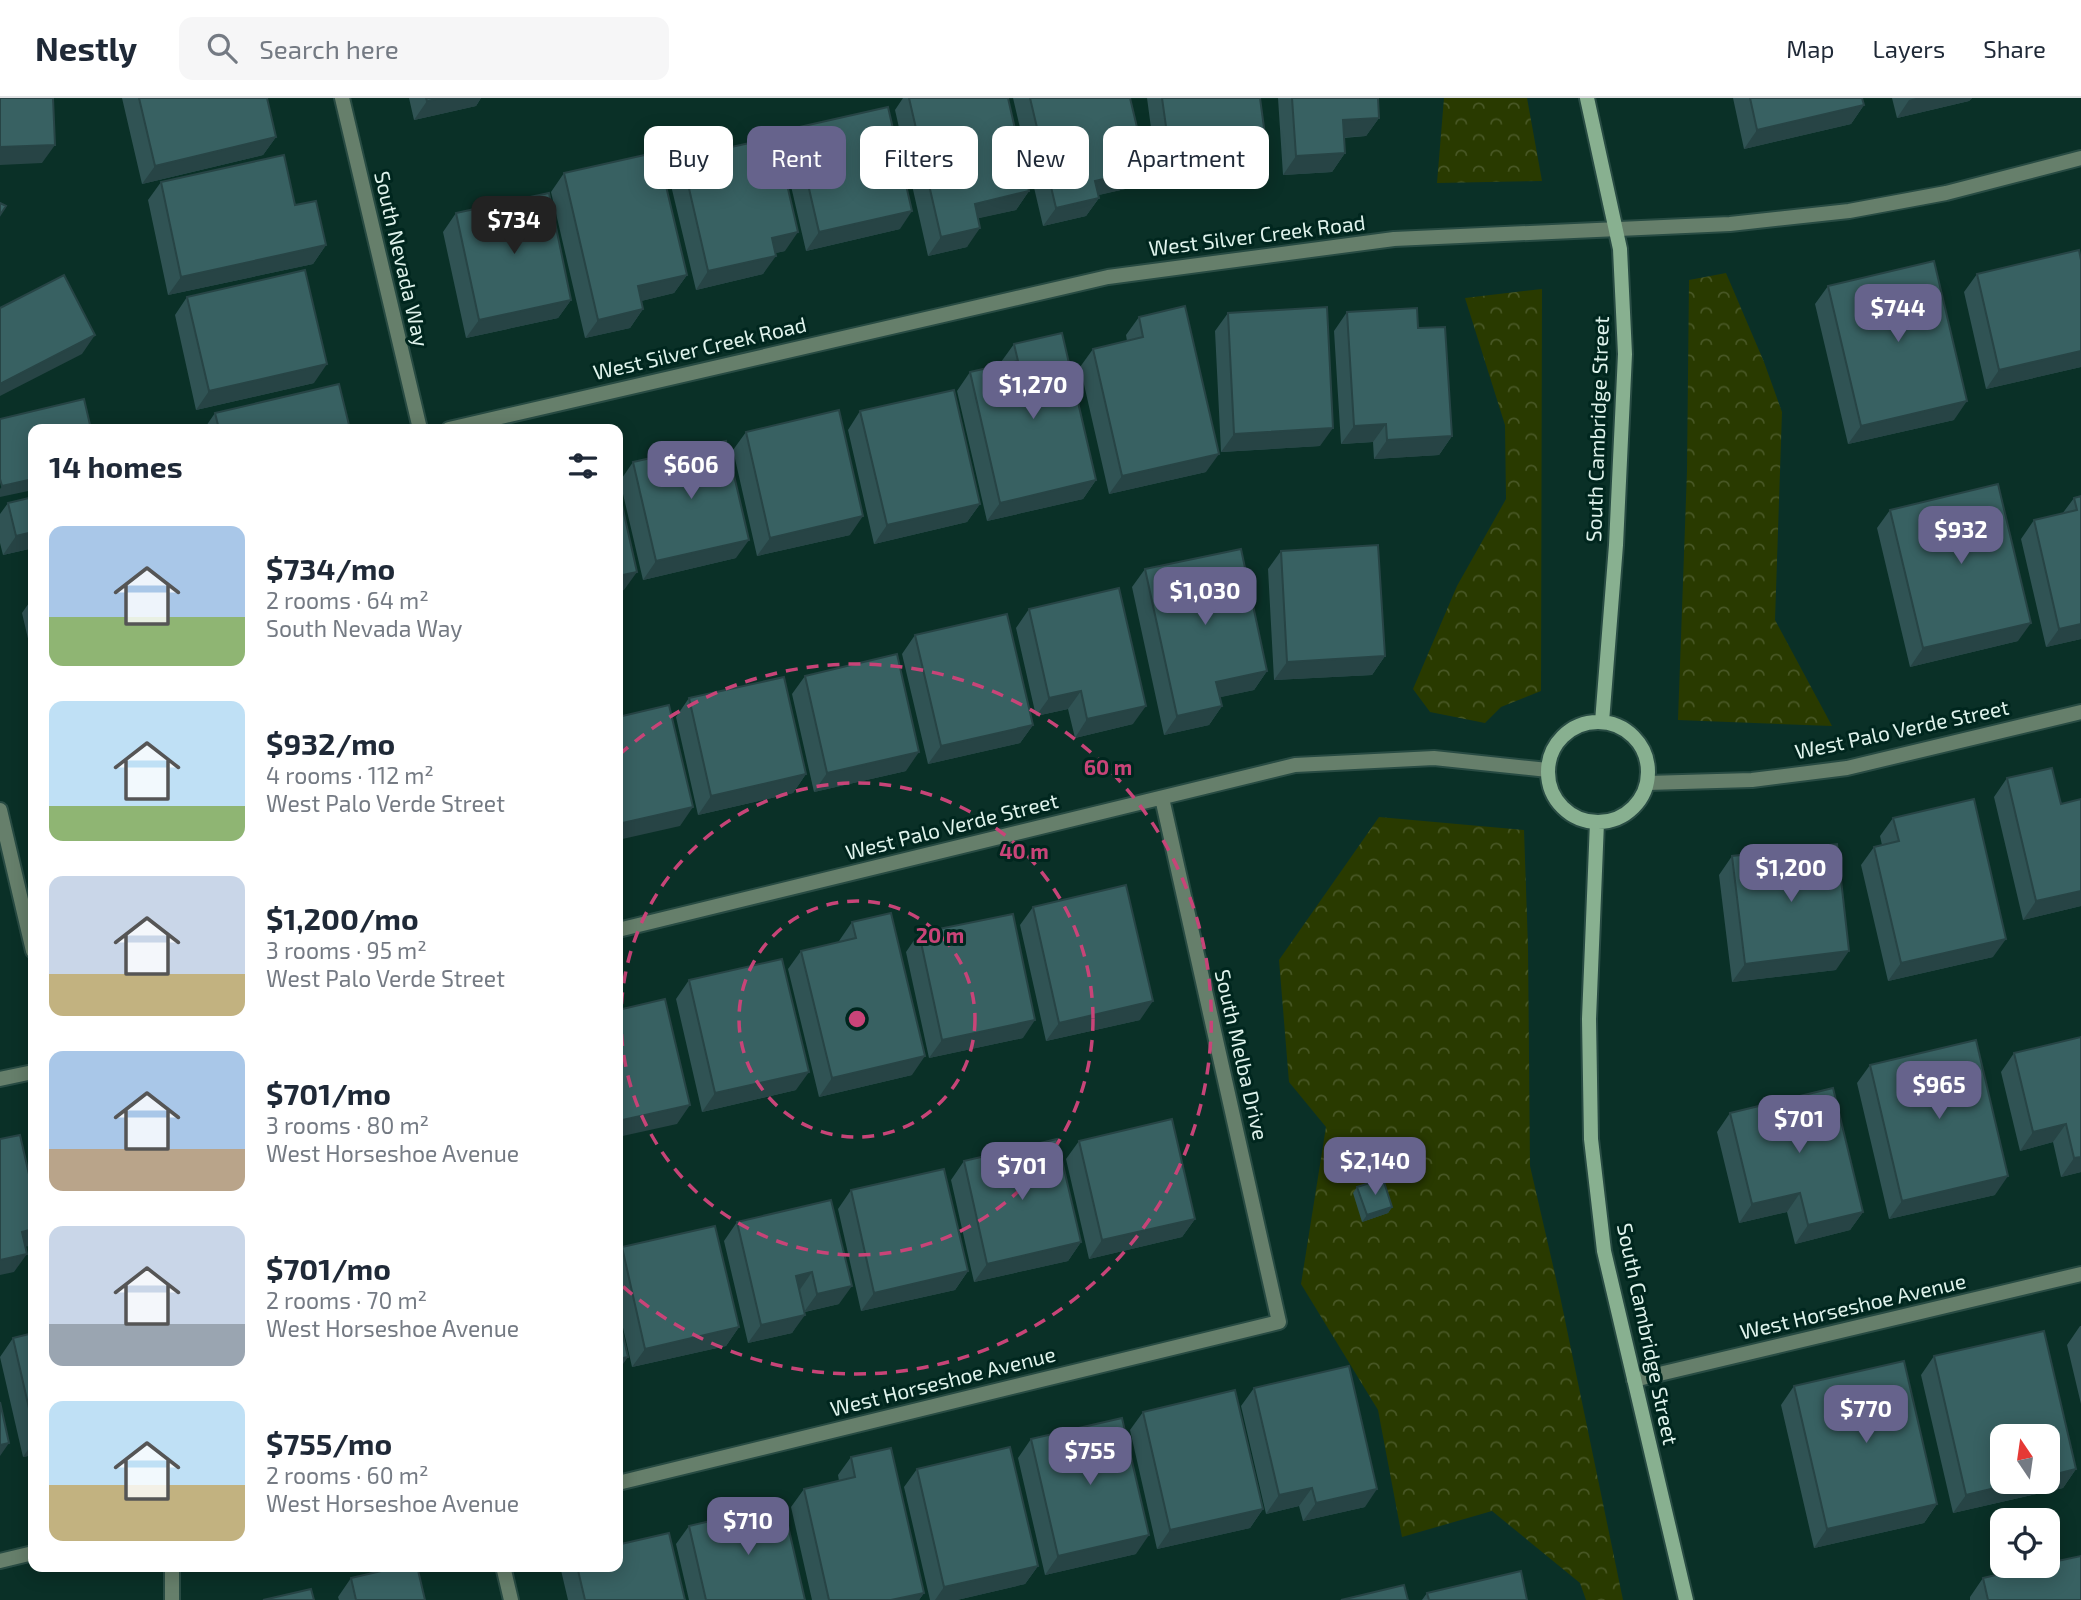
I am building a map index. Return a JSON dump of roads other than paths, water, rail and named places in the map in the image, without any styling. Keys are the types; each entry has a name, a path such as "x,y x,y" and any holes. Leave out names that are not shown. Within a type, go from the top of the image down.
{"street":[{"name":"South Nevada Way","path":"342,98 419,424"},
{"name":"South Cambridge Street","path":"1587,98 1620,249 1625,354 1616,545 1602,722"},
{"name":"West Silver Creek Road","path":"471,424 1108,277 1394,239 1730,225 1849,211 1946,194 2081,158"},
{"name":"West Palo Verde Street","path":"1647,783 1752,780 1847,768 2081,712"},
{"path":"1602,722 1632,736 1643,749 1648,766 1647,783 1641,799 1629,812 1614,819 1597,822 1581,819 1567,811 1556,800 1550,786 1548,770 1559,741 1571,730 1585,724 1602,722"},
{"name":"West Palo Verde Street","path":"623,929 1295,765 1434,758 1548,770"},
{"name":"South Melba Drive","path":"1162,798 1279,1322"},
{"path":"0,810 28,930"},
{"name":"South Cambridge Street","path":"1597,822 1589,1019 1591,1139 1604,1251 1686,1600"},
{"path":"0,1079 28,1073"},
{"name":"West Horseshoe Avenue","path":"1634,1380 2081,1274"},
{"name":"West Horseshoe Avenue","path":"623,1482 1279,1322"},
{"path":"0,1560 28,1554"},
{"path":"172,1572 172,1600"},
{"path":"504,1572 511,1600"}]}
